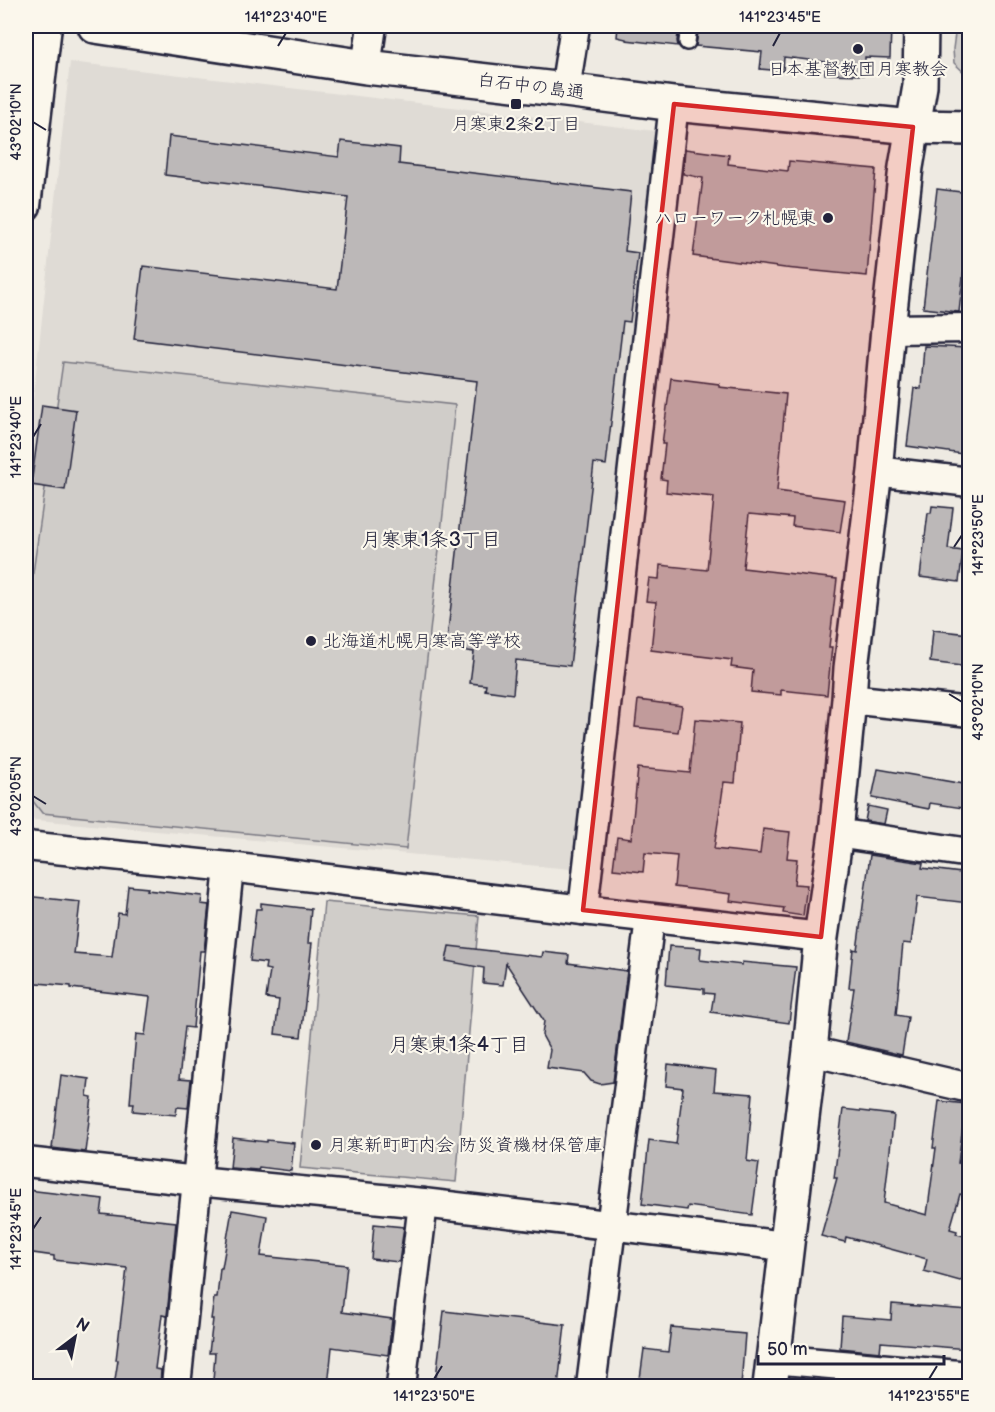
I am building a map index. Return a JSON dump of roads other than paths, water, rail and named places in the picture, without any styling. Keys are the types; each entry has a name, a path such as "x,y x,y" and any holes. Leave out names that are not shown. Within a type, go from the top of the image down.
{"street":[{"path":"26,206 47,26"},
{"name":"白石中の島通","path":"95,26 366,67 674,104 913,127 969,128"},
{"path":"366,67 372,26"},
{"path":"565,90 575,26"},
{"path":"921,26 920,86 906,167 875,471 851,668 836,833 821,937 810,1051 771,1372 969,1376"},
{"path":"583,910 674,104"},
{"path":"888,329 969,328"},
{"path":"875,471 969,482"},
{"path":"849,699 969,712"},
{"path":"836,833 969,853"},
{"path":"26,846 229,867 821,937"},
{"path":"176,1386 229,867"},
{"path":"591,1386 650,918"},
{"path":"810,1051 969,1088"},
{"path":"26,1162 423,1203 785,1246"},
{"path":"401,1386 423,1203"}],"lane":[{"path":"687,42 689,26"}],"place":[{"name":"日本基督教団月寒教会","path":"858,49"},
{"name":"月寒東2条2丁目","path":"516,104"},
{"name":"ハローワーク札幌東","path":"828,218"},
{"name":"北海道札幌月寒高等学校","path":"311,641"},
{"name":"月寒新町町内会 防災資機材保管庫","path":"316,1145"}],"district":[{"name":"月寒東1条3丁目","path":"431,539"},
{"name":"月寒東1条4丁目","path":"459,1044"}]}
